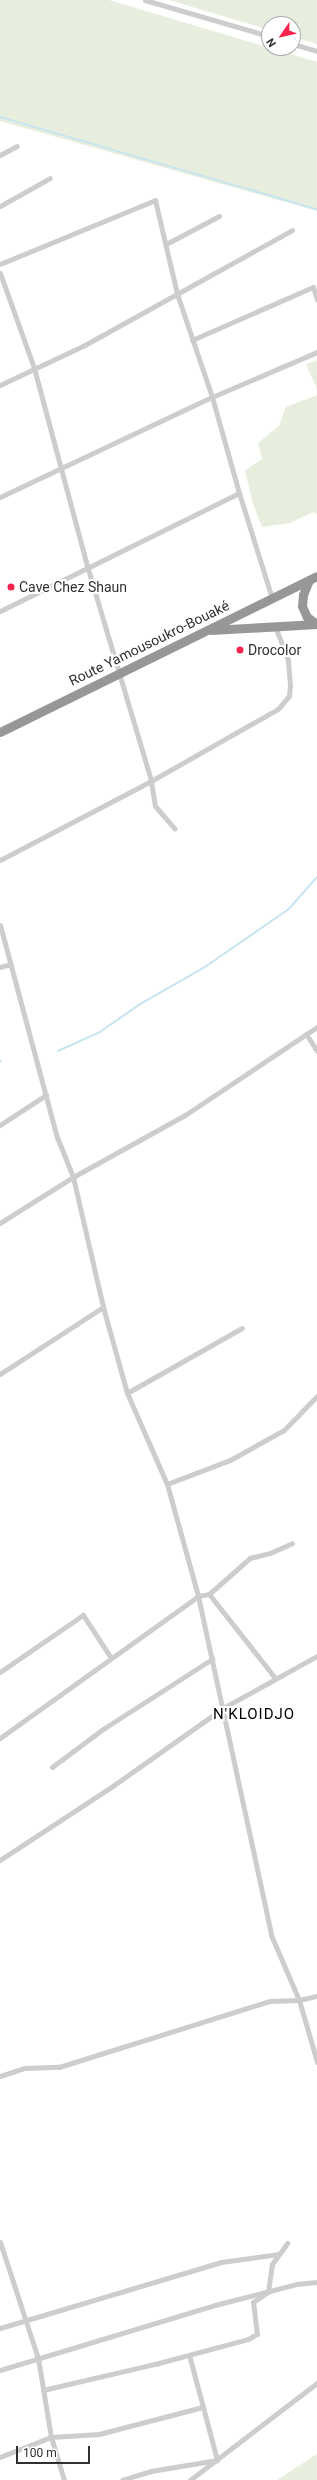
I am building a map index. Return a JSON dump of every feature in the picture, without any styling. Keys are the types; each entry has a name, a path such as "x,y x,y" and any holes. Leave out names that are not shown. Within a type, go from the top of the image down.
{"highway":[{"name":"Route Yamousoukro-Bouaké","path":"0,732 313,578"},
{"path":"313,578 302,596 302,606 308,617 317,624"},
{"path":"208,630 317,624"}],"street":[{"path":"145,0 261,34"},
{"path":"301,46 317,51"},
{"path":"0,155 17,146"},
{"path":"0,206 50,178"},
{"path":"0,264 155,200 177,294 212,397 272,598"},
{"path":"166,244 219,216"},
{"path":"0,385 83,346 292,230"},
{"path":"0,273 34,368 88,569 120,672 151,781 155,806 175,829"},
{"path":"192,340 313,287 317,299"},
{"path":"0,497 212,397 317,352"},
{"path":"0,611 240,493"},
{"path":"0,860 151,781 278,709 289,696 288,660 275,626"},
{"path":"0,925 57,1137 73,1177 103,1307 127,1393 167,1484 198,1596 271,1935 299,2000 317,2062"},
{"path":"0,967 11,964"},
{"path":"0,1223 73,1177 185,1115 317,1027"},
{"path":"306,1034 317,1051"},
{"path":"0,1125 46,1095"},
{"path":"0,1374 103,1307"},
{"path":"127,1393 242,1328"},
{"path":"167,1484 230,1460 284,1430 317,1396"},
{"path":"0,1738 198,1596 209,1594 250,1558 270,1553 292,1543"},
{"path":"209,1594 275,1678"},
{"path":"0,1672 83,1615 111,1658"},
{"path":"0,1860 114,1785 223,1708 275,1678 296,1670 317,1656"},
{"path":"52,1767 103,1729 212,1659"},
{"path":"0,2076 25,2068 59,2066 270,2001 299,2000 317,1996"},
{"path":"0,2242 38,2358 51,2437 64,2480"},
{"path":"43,2390 189,2355 248,2339 257,2334 253,2302 268,2292 272,2264 287,2243"},
{"path":"0,2328 27,2321 125,2289 214,2264 278,2254"},
{"path":"0,2370 215,2305 317,2282"},
{"path":"189,2355 216,2460"},
{"path":"190,2480 317,2383"},
{"path":"0,2457 51,2437 98,2434 203,2407"},
{"path":"122,2480 151,2471 216,2460"}],"green space":[{"path":"0,0 109,0 261,45 261,56 297,56 317,62 317,211 0,121"},
{"path":"169,0 317,0 317,44 301,39 301,16 261,16 261,28"},
{"path":"317,360 317,389 306,364"},
{"path":"317,395 317,514 313,512 290,523 262,527 253,504 245,470 262,459 258,443 279,426 286,407"},
{"path":"317,2454 317,2480 277,2480"}],"waterway":[{"path":"0,117 317,209"},
{"path":"58,1051 100,1032 139,1005 205,967 289,909 317,877"}],"place":[{"name":"Cave Chez Shaun","path":"11,587"},
{"name":"Drocolor","path":"240,650"}],"district":[{"name":"N'KLOIDJO","path":"254,1715"}]}
